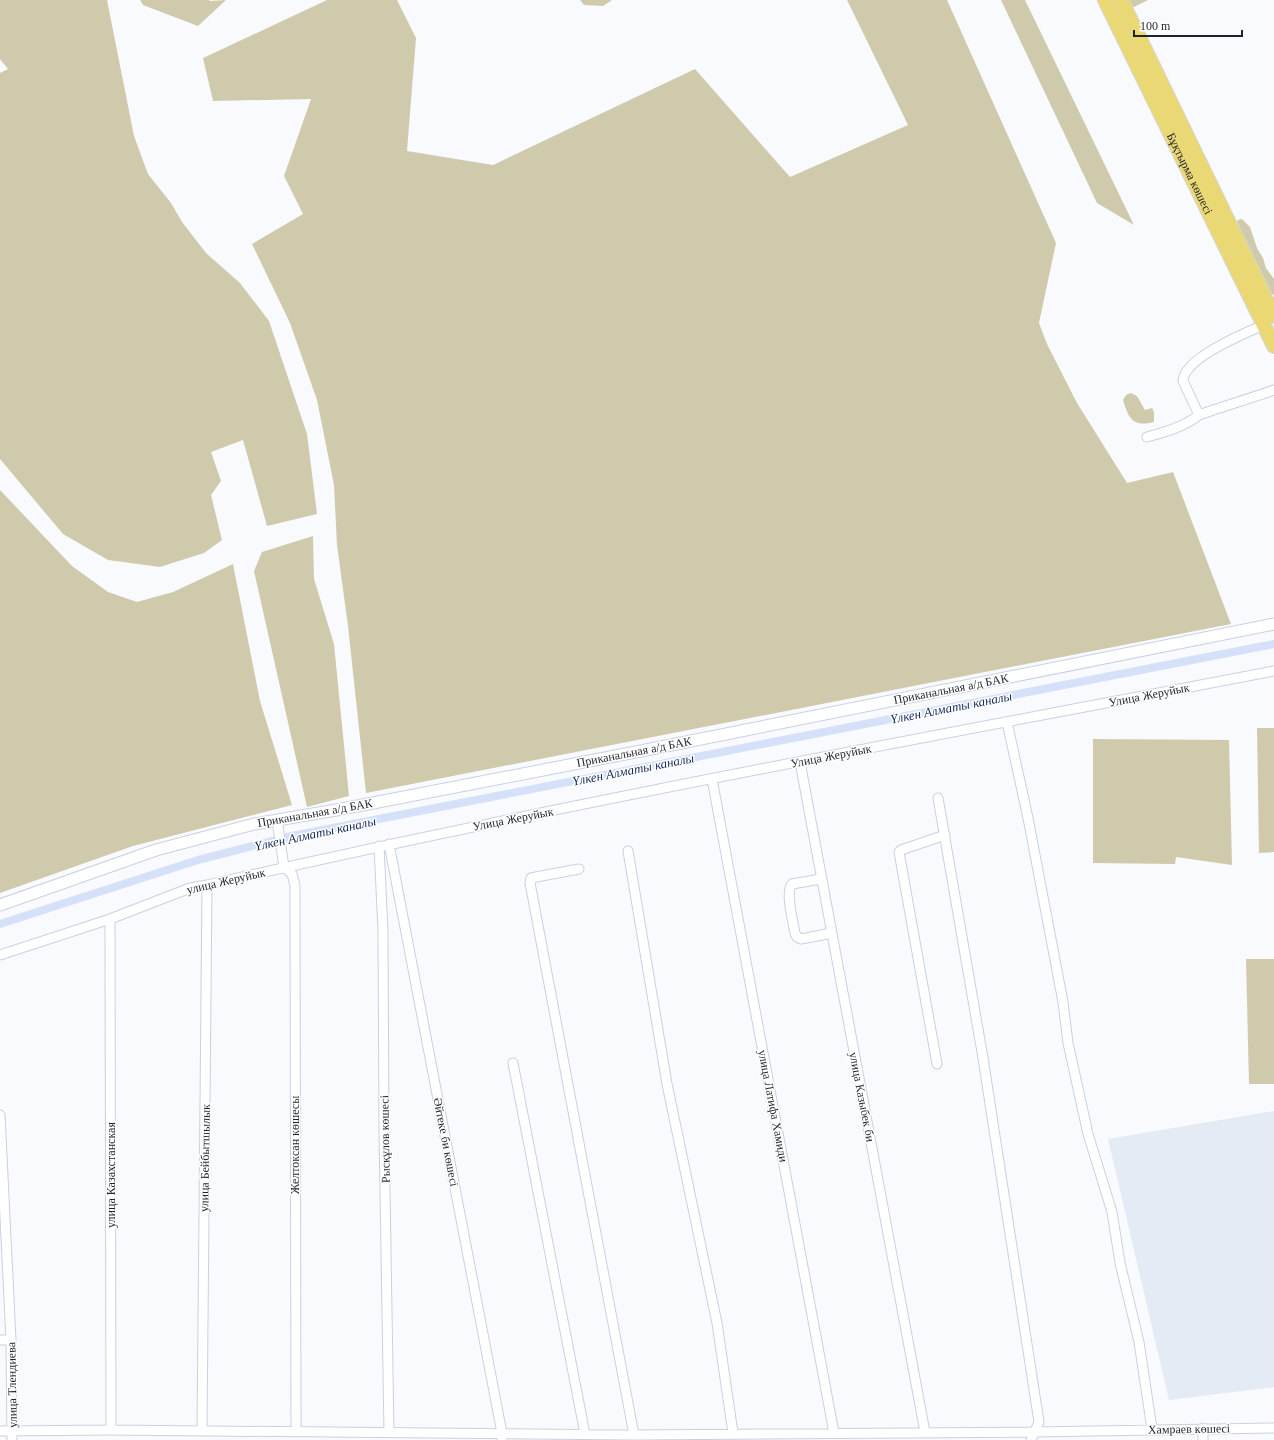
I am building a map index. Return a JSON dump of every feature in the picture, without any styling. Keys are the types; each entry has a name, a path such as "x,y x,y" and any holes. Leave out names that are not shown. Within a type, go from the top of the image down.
{"main road":[{"name":"Бұқтырма көшесі","path":"1105,0 1269,320 1274,346"},
{"name":"Бұқтырма көшесі","path":"1120,0 1240,262"}],"street":[{"path":"1199,415 1183,381 1183,377 1187,371 1201,358 1219,345 1269,320"},
{"path":"1147,437 1190,422 1199,415 1232,403 1251,399 1274,390"},
{"name":"Приканальная а/д БАК","path":"0,905 156,850 254,824 342,809 600,759 1274,624"},
{"name":"Улица Жеруйык","path":"389,844 712,779 1274,671"},
{"path":"1007,722 1030,826 1063,1002 1068,1043 1088,1134 1112,1212 1120,1263 1139,1342 1152,1429"},
{"name":"улица Казыбек би","path":"800,762 925,1432"},
{"name":"улица Латифа Хамиди","path":"712,779 834,1433"},
{"path":"938,798 983,1058 1018,1280 1038,1422 1033,1436"},
{"path":"277,820 284,864"},
{"path":"937,1064 899,852 945,835"},
{"name":"улица Жеруйык","path":"0,955 110,919 190,888 207,885 284,864 389,844"},
{"name":"Әйтеке би көшесі","path":"389,844 502,1436"},
{"name":"Рысқұлов көшесі","path":"379,846 383,938 384,1131 389,1432"},
{"path":"628,852 667,1084 716,1323 733,1433"},
{"name":"Желтоксан көшесы","path":"284,864 292,874 295,885 296,1432"},
{"path":"579,869 531,878 530,883 634,1435"},
{"path":"821,879 792,884 789,887 788,894 795,932 797,937 802,939 832,933"},
{"name":"улица Бейбытшылык","path":"202,1431 207,885"},
{"name":"улица Казахстанская","path":"110,919 111,1430"},
{"path":"513,1063 585,1434"},
{"name":"улица Тлендиева","path":"0,1115 11,1340 12,1435"},
{"path":"0,1340 11,1340"},
{"path":"1203,1428 1203,1440"},
{"name":"Хамраев көшесі","path":"0,1431 12,1435 111,1430 296,1432 307,1436 389,1432 502,1436 585,1434 691,1437 733,1433 834,1433 863,1436 925,1432 1033,1436 1152,1429 1274,1428"}],"shaded area":[{"path":"0,0 107,0 134,136 148,174 171,203 182,222 206,253 240,283 269,321 307,434 317,514 267,526 243,440 211,452 221,481 211,495 222,540 204,553 160,567 108,560 63,534 0,459 0,73 8,69 0,59"},
{"path":"140,0 226,0 198,26 143,5"},
{"path":"327,0 397,0 416,38 407,151 493,165 695,69 790,177 908,125 847,0 947,0 1056,243 1039,323 1047,344 1077,403 1127,483 1173,472 1231,624 366,793 348,626 337,545 334,485 317,400 290,323 252,244 303,214 284,176 311,99 213,101 203,58"},
{"path":"580,0 612,0 603,6 584,5"},
{"path":"1001,0 1025,0 1134,225 1097,203"},
{"path":"1128,0 1148,0 1132,8"},
{"path":"1242,219 1250,227 1266,268 1274,279 1274,295 1268,289 1236,224 1238,220"},
{"path":"1131,393 1137,396 1145,410 1152,408 1154,412 1154,422 1137,423 1130,417 1127,413 1123,400 1126,395"},
{"path":"0,490 72,566 108,592 137,602 173,592 233,564 260,701 292,805 133,846 0,893"},
{"path":"313,536 314,579 334,644 349,796 307,807 254,571 262,552"},
{"path":"1257,728 1274,728 1274,852 1259,853"},
{"path":"1093,739 1229,740 1232,865 1176,857 1175,864 1093,863"},
{"path":"1246,959 1274,959 1274,1084 1249,1084"},
{"path":"1274,1111 1274,1387 1169,1400 1108,1139"}],"waterway":[{"name":"Үлкен Алматы каналы","path":"0,924 198,860 292,836 1274,644"}]}
